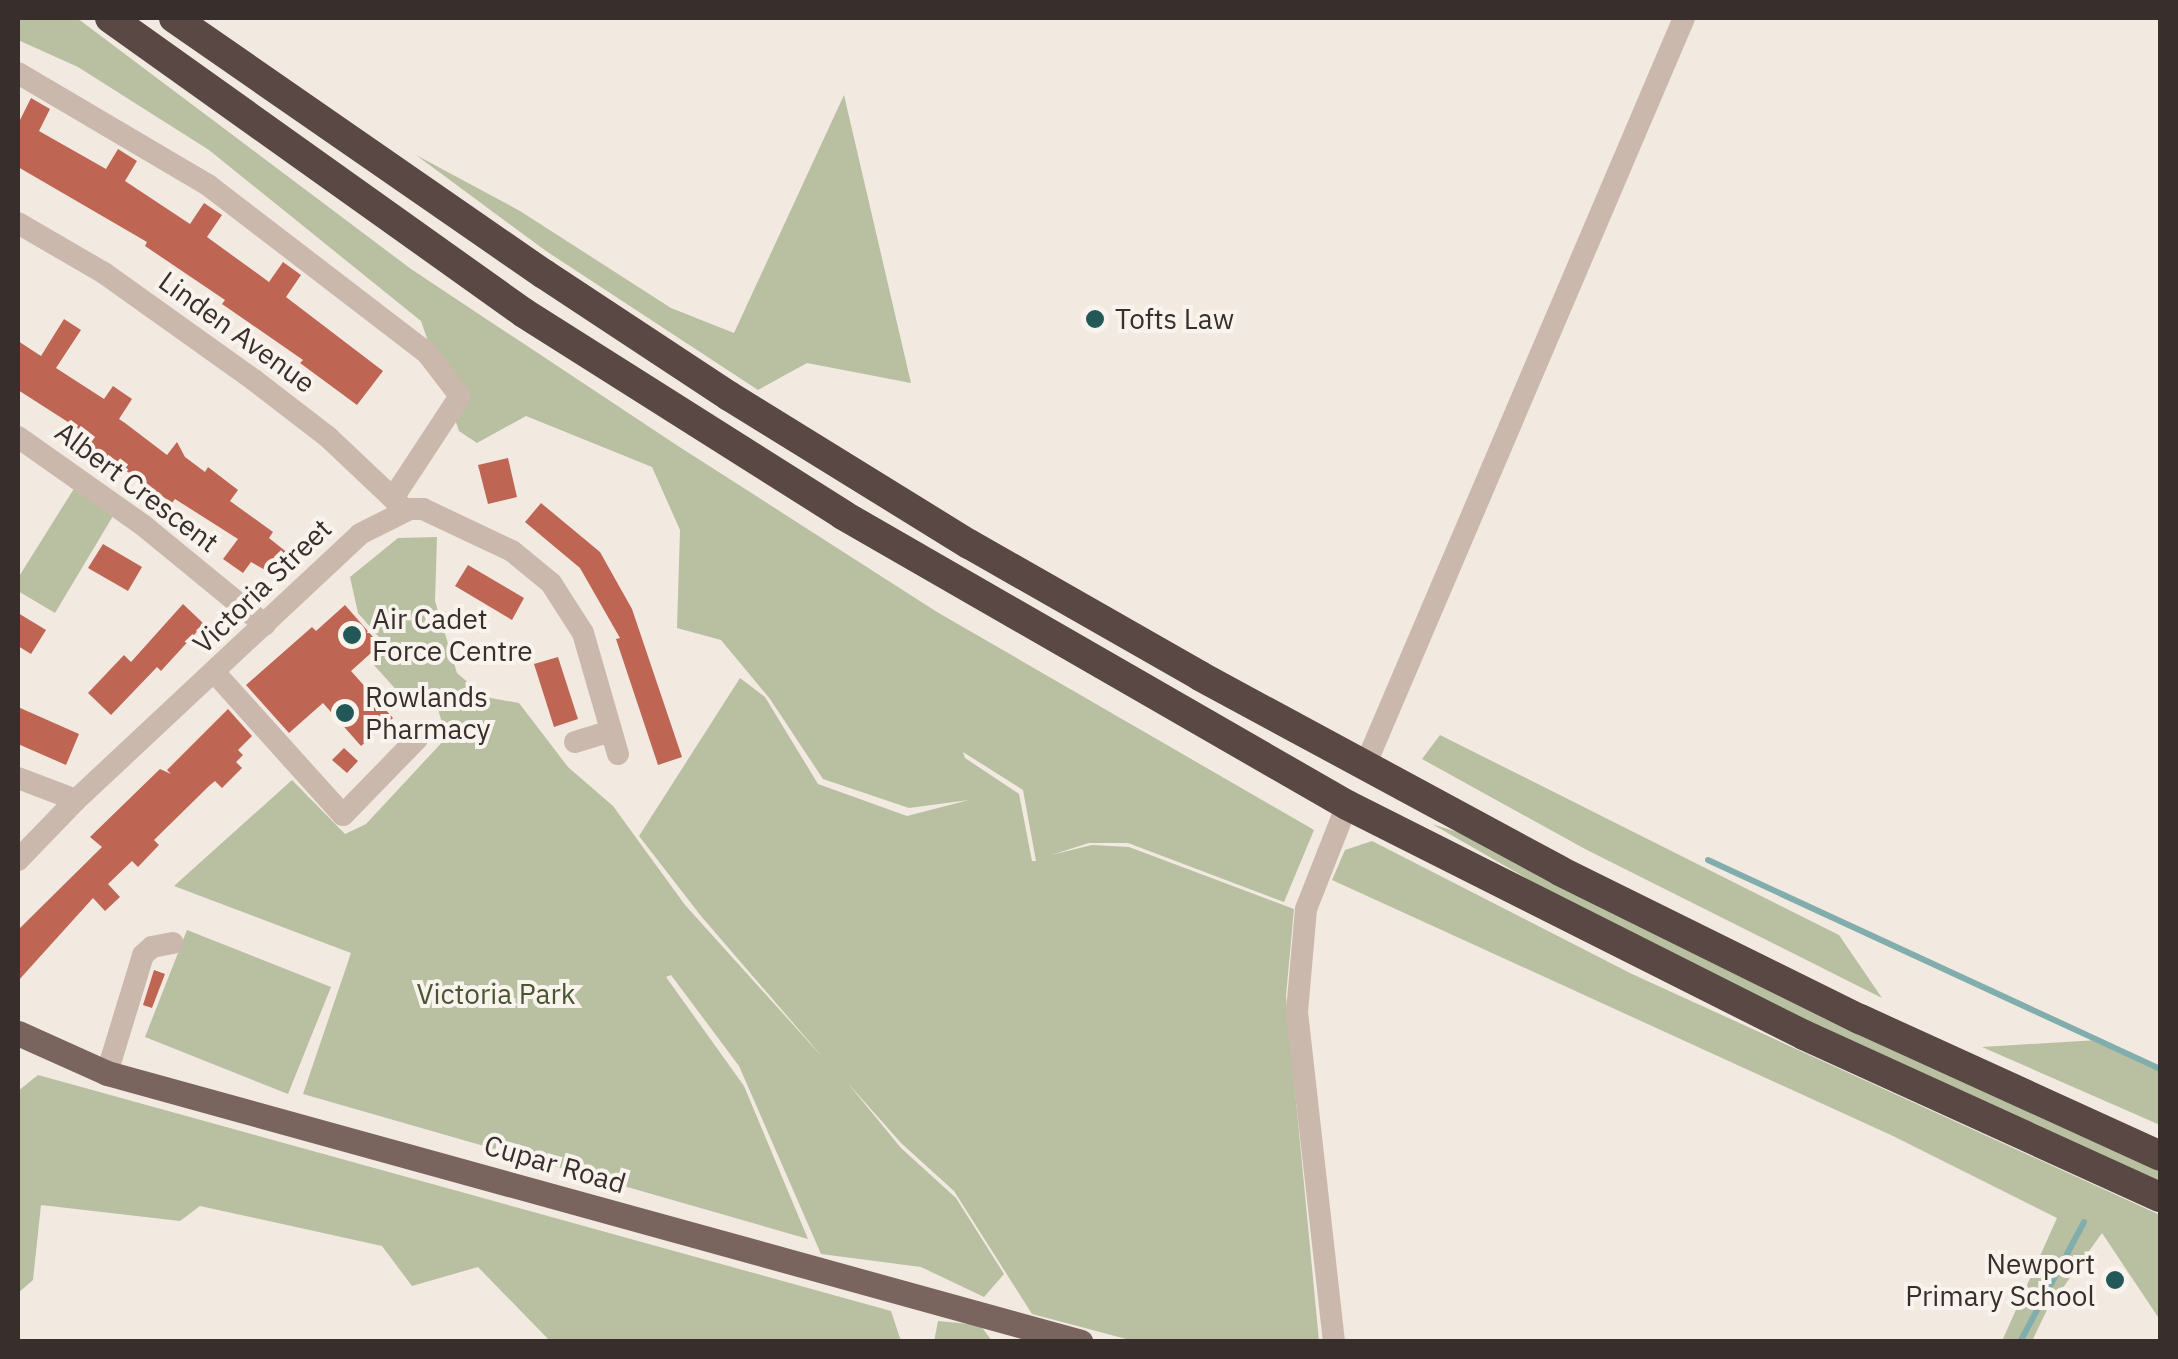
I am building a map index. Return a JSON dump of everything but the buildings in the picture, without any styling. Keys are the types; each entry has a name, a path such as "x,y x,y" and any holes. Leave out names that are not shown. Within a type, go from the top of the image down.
{"highway":[{"path":"110,18 524,312 843,514 1347,805 1804,1036 2160,1197"},
{"path":"174,18 528,263 729,396 969,544 1364,768 1860,1020 2160,1156"}],"main road":[{"name":"Cupar Road","path":"18,1032 108,1072 1081,1342"}],"street":[{"path":"1364,768 1684,18"},
{"path":"18,73 208,185 427,352 460,396 399,504 423,509 512,551 551,583 583,634 618,754"},
{"name":"Linden Avenue","path":"18,223 104,273 254,380 328,437 399,504"},
{"name":"Albert Crescent","path":"18,437 144,526 265,625"},
{"name":"Victoria Street","path":"18,860 76,800 216,673 360,534 399,504"},
{"path":"216,673 343,815 418,738"},
{"path":"575,742 610,730"},
{"path":"18,778 76,800"},
{"path":"1334,1342 1297,1012 1306,909 1347,805"},
{"path":"108,1072 144,956 152,947 173,943"}],"green space":[{"name":"Victoria Park","path":"18,18 77,18 411,269 678,446 937,612 1314,830 1284,902 1128,843 1089,843 1051,855 1092,845 1129,847 1294,909 1286,996 1319,1341 1134,1341 1032,1314 954,1191 901,1143 846,1081 901,1148 956,1198 1004,1274 984,1297 921,1267 821,1254 739,1066 671,975 666,977 744,1086 808,1239 303,1094 351,953 174,886 292,780 345,834 366,824 446,738 437,705 400,694 373,664 386,645 358,613 350,577 398,538 437,537 435,601 457,673 485,697 519,703 568,767 613,806 685,905 825,1060 701,916 639,836 740,678 765,697 818,784 907,816 969,800 909,808 823,779 770,699 721,640 677,628 680,530 652,467 526,416 477,443 459,431 421,321 209,150 78,67 18,40","holes":["963,752 1023,790 1036,861 1032,861 1019,794 965,758"]},
{"path":"844,95 911,383 807,363 758,390 546,251 416,155 520,211 671,308 734,333"},
{"path":"75,487 113,516 55,613 18,591 18,578"},
{"path":"1440,735 1839,935 1882,998 1585,849 1422,759"},
{"path":"1432,824 1467,835 2160,1167 2160,1183 1893,1063 1571,904"},
{"path":"1372,841 1632,974 2160,1215 2160,1320 2102,1233 2047,1310 2032,1341 2002,1341 2057,1218 1893,1136 1332,880 1345,850"},
{"path":"187,930 331,987 288,1094 145,1037"},
{"path":"2098,1040 2160,1067 2160,1125 1982,1047"},
{"path":"38,1075 891,1311 901,1341 550,1341 478,1267 412,1286 382,1246 200,1206 180,1221 41,1205 33,1280 18,1293 18,1091"},
{"path":"938,1321 980,1325 992,1341 934,1342"}],"waterway":[{"path":"1708,860 2160,1069"},
{"path":"2020,1342 2084,1222"}],"place":[{"name":"Tofts Law","path":"1095,319"},
{"name":"Air Cadet Force Centre","path":"352,635"},
{"name":"Rowlands Pharmacy","path":"345,713"},
{"name":"Newport Primary School","path":"2115,1280"}]}
